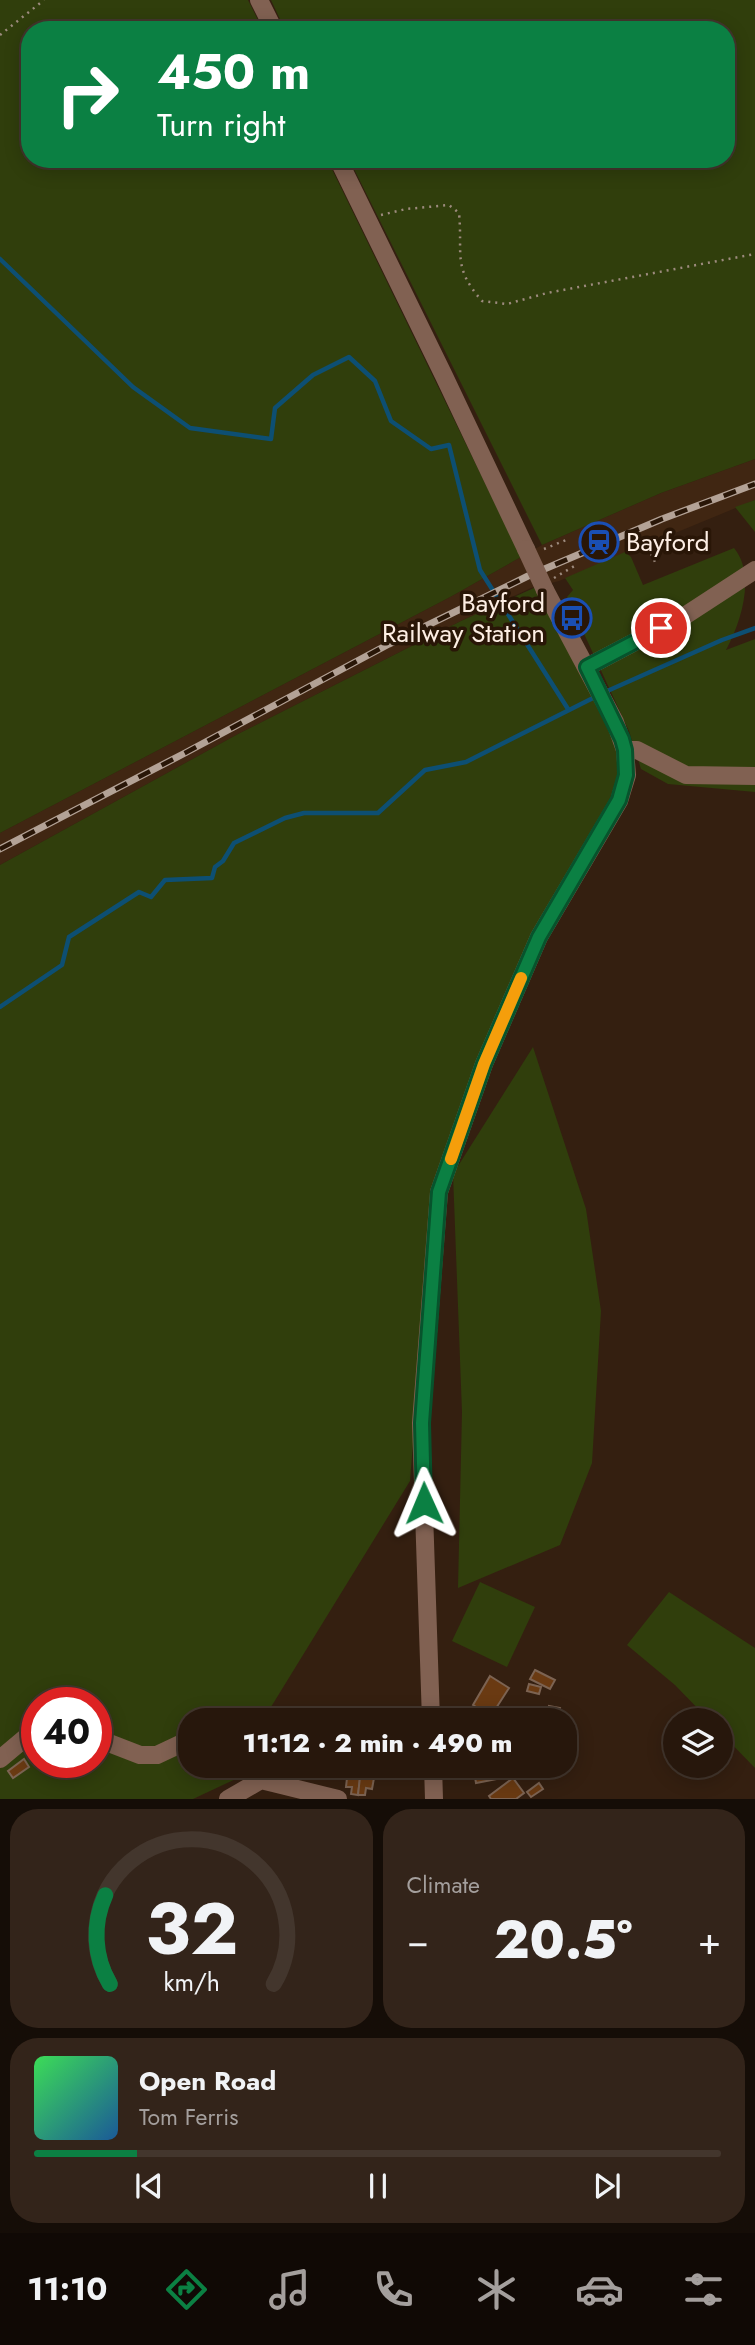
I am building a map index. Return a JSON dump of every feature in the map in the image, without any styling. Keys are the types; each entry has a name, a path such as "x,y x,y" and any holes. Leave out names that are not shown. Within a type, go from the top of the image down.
{"street":[{"path":"259,0 270,21"},
{"path":"342,168 532,550 615,722 625,750 626,775 619,800 539,937 484,1064 439,1192 422,1423 431,1708"},
{"path":"587,667 686,615 755,570"},
{"path":"625,750 637,750 686,775 755,776"},
{"path":"0,1759 21,1741"},
{"path":"112,1744 140,1755 157,1755 178,1745"},
{"path":"433,1778 434,1798"},
{"path":"228,1799 261,1780 338,1799"}],"path":[{"path":"0,35 44,0"},
{"path":"368,221 406,209 449,205 459,213 460,266 469,286 482,301 507,304 547,293 755,254"},
{"path":"532,550 566,540"},
{"path":"645,541 656,564"},
{"path":"548,585 576,565"}],"shaded area":[{"path":"755,459 755,500 559,581 531,588 461,621 238,734 0,865 0,833 452,596 542,545 661,493"}],"green space":[{"path":"0,0 248,0 258,21 21,21 21,168 331,168 521,557 452,596 0,833"},
{"path":"271,0 755,0 755,459 661,493 542,545 354,168 735,168 735,21 281,21"},
{"path":"755,500 755,532 735,507"},
{"path":"734,548 744,570 744,597 742,611 726,650 755,639 755,792 668,784 641,769 629,731 567,597 573,590 565,578 625,552 631,557 643,585"},
{"path":"536,587 609,725 618,753 618,782 477,1065 433,1193 410,1481 270,1708 178,1708 178,1778 238,1778 193,1799 0,1799 0,865 238,734 461,621"},
{"path":"533,1047 586,1209 601,1311 592,1463 560,1545 458,1588 462,1412 453,1174"},
{"path":"480,1582 535,1607 507,1667 452,1641"},
{"path":"669,1592 755,1648 755,1768 733,1745 733,1708 697,1708 675,1685 627,1645"},
{"path":"279,1778 292,1778 296,1785"}],"building":[{"path":"535,1670 555,1680 550,1689 530,1679"},
{"path":"490,1676 509,1688 496,1708 478,1708 473,1705"},
{"path":"529,1684 541,1687 539,1694 527,1691"},
{"path":"21,1761 21,1772 13,1778 8,1771"},
{"path":"347,1778 360,1778 358,1795 351,1794 352,1787 346,1787"},
{"path":"360,1778 374,1778 372,1789 366,1788 365,1795 358,1795"},
{"path":"475,1778 497,1779 476,1783"},
{"path":"513,1778 524,1793 516,1799 491,1799 489,1796"},
{"path":"539,1783 543,1789 531,1797 527,1792"}],"waterway":[{"path":"0,259 133,387 190,428 271,439 275,408 313,375 349,357 375,381 391,421 431,449 449,445 480,570 568,709"},
{"path":"605,692 755,628"},
{"path":"0,1007 62,965 69,937 139,892 151,897 165,880 212,878 215,867 223,861 234,843 285,818 304,813 378,813 425,770 466,762 597,696"}],"railway":[{"path":"0,849 389,644 528,576 662,519 755,484"}],"slow traffic":[{"path":"451,1159 484,1064 521,978"}],"place":[{"name":"Bayford","path":"599,542"},
{"name":"Bayford Railway Station","path":"572,618"}],"route":[{"path":"424,1503 422,1423 439,1192 484,1064 539,937 619,800 626,775 625,750 615,722 587,667 661,628"}]}
